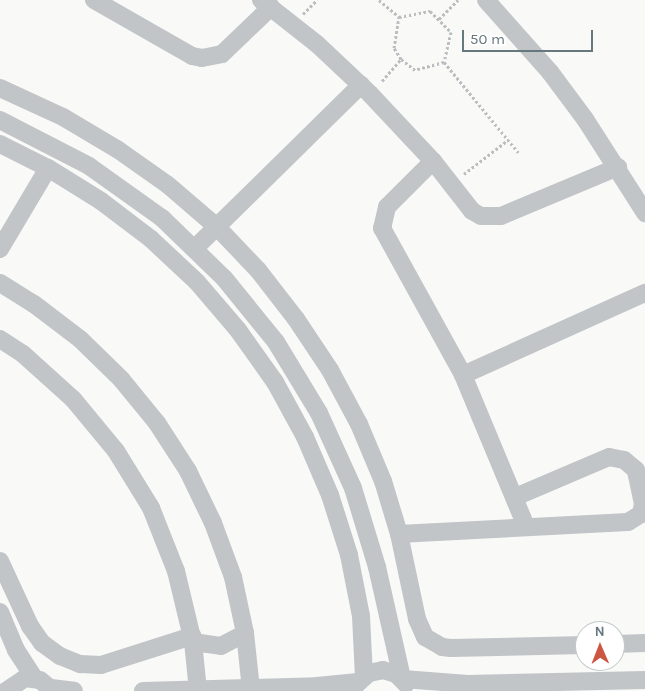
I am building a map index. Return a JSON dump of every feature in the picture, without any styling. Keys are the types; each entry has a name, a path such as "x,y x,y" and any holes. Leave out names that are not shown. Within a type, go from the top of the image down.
{"street":[{"path":"94,0 192,56 202,58 222,54 266,4 366,89 433,161 472,211 491,218 618,167"},
{"path":"486,0 550,72 618,167 645,213"},
{"path":"0,88 63,117 117,149 168,185 216,227 258,270 296,318 330,370 359,424 382,481 400,534 419,628 432,643 451,648 575,645"},
{"path":"195,248 366,89"},
{"path":"0,120 89,166 126,191 195,248 240,296 276,342 307,391 337,450 366,527 405,683"},
{"path":"0,144 48,168 101,201 158,245 197,282 238,330 274,382 305,437 326,486 349,555 361,616 359,683"},
{"path":"433,161 387,207 382,228 463,375 516,497 526,526"},
{"path":"0,249 48,168"},
{"path":"0,283 34,304 80,339 121,379 157,423 188,472 213,523 232,577 245,633 251,689"},
{"path":"463,375 645,293"},
{"path":"0,339 23,354 73,399 116,451 151,508 176,570 193,639 198,690"},
{"path":"400,534 633,520 643,509 638,477 624,460 609,457 516,497"},
{"path":"0,561 30,626 42,643 60,656 80,664 101,665 193,639 221,646 245,633"},
{"path":"0,612 16,650 34,678 52,689 74,691"},
{"path":"625,644 645,644"},
{"path":"143,691 251,689 359,683 383,670 405,683 468,684 645,680"},
{"path":"6,691 17,681 34,678"}],"path":[{"path":"380,0 399,17"},
{"path":"439,19 458,0"},
{"path":"399,17 430,11 439,19 451,32 444,62"},
{"path":"399,17 394,48 401,59 416,70 444,62"},
{"path":"366,89 401,59"},
{"path":"444,62 518,152"},
{"path":"451,184 508,140"}]}
